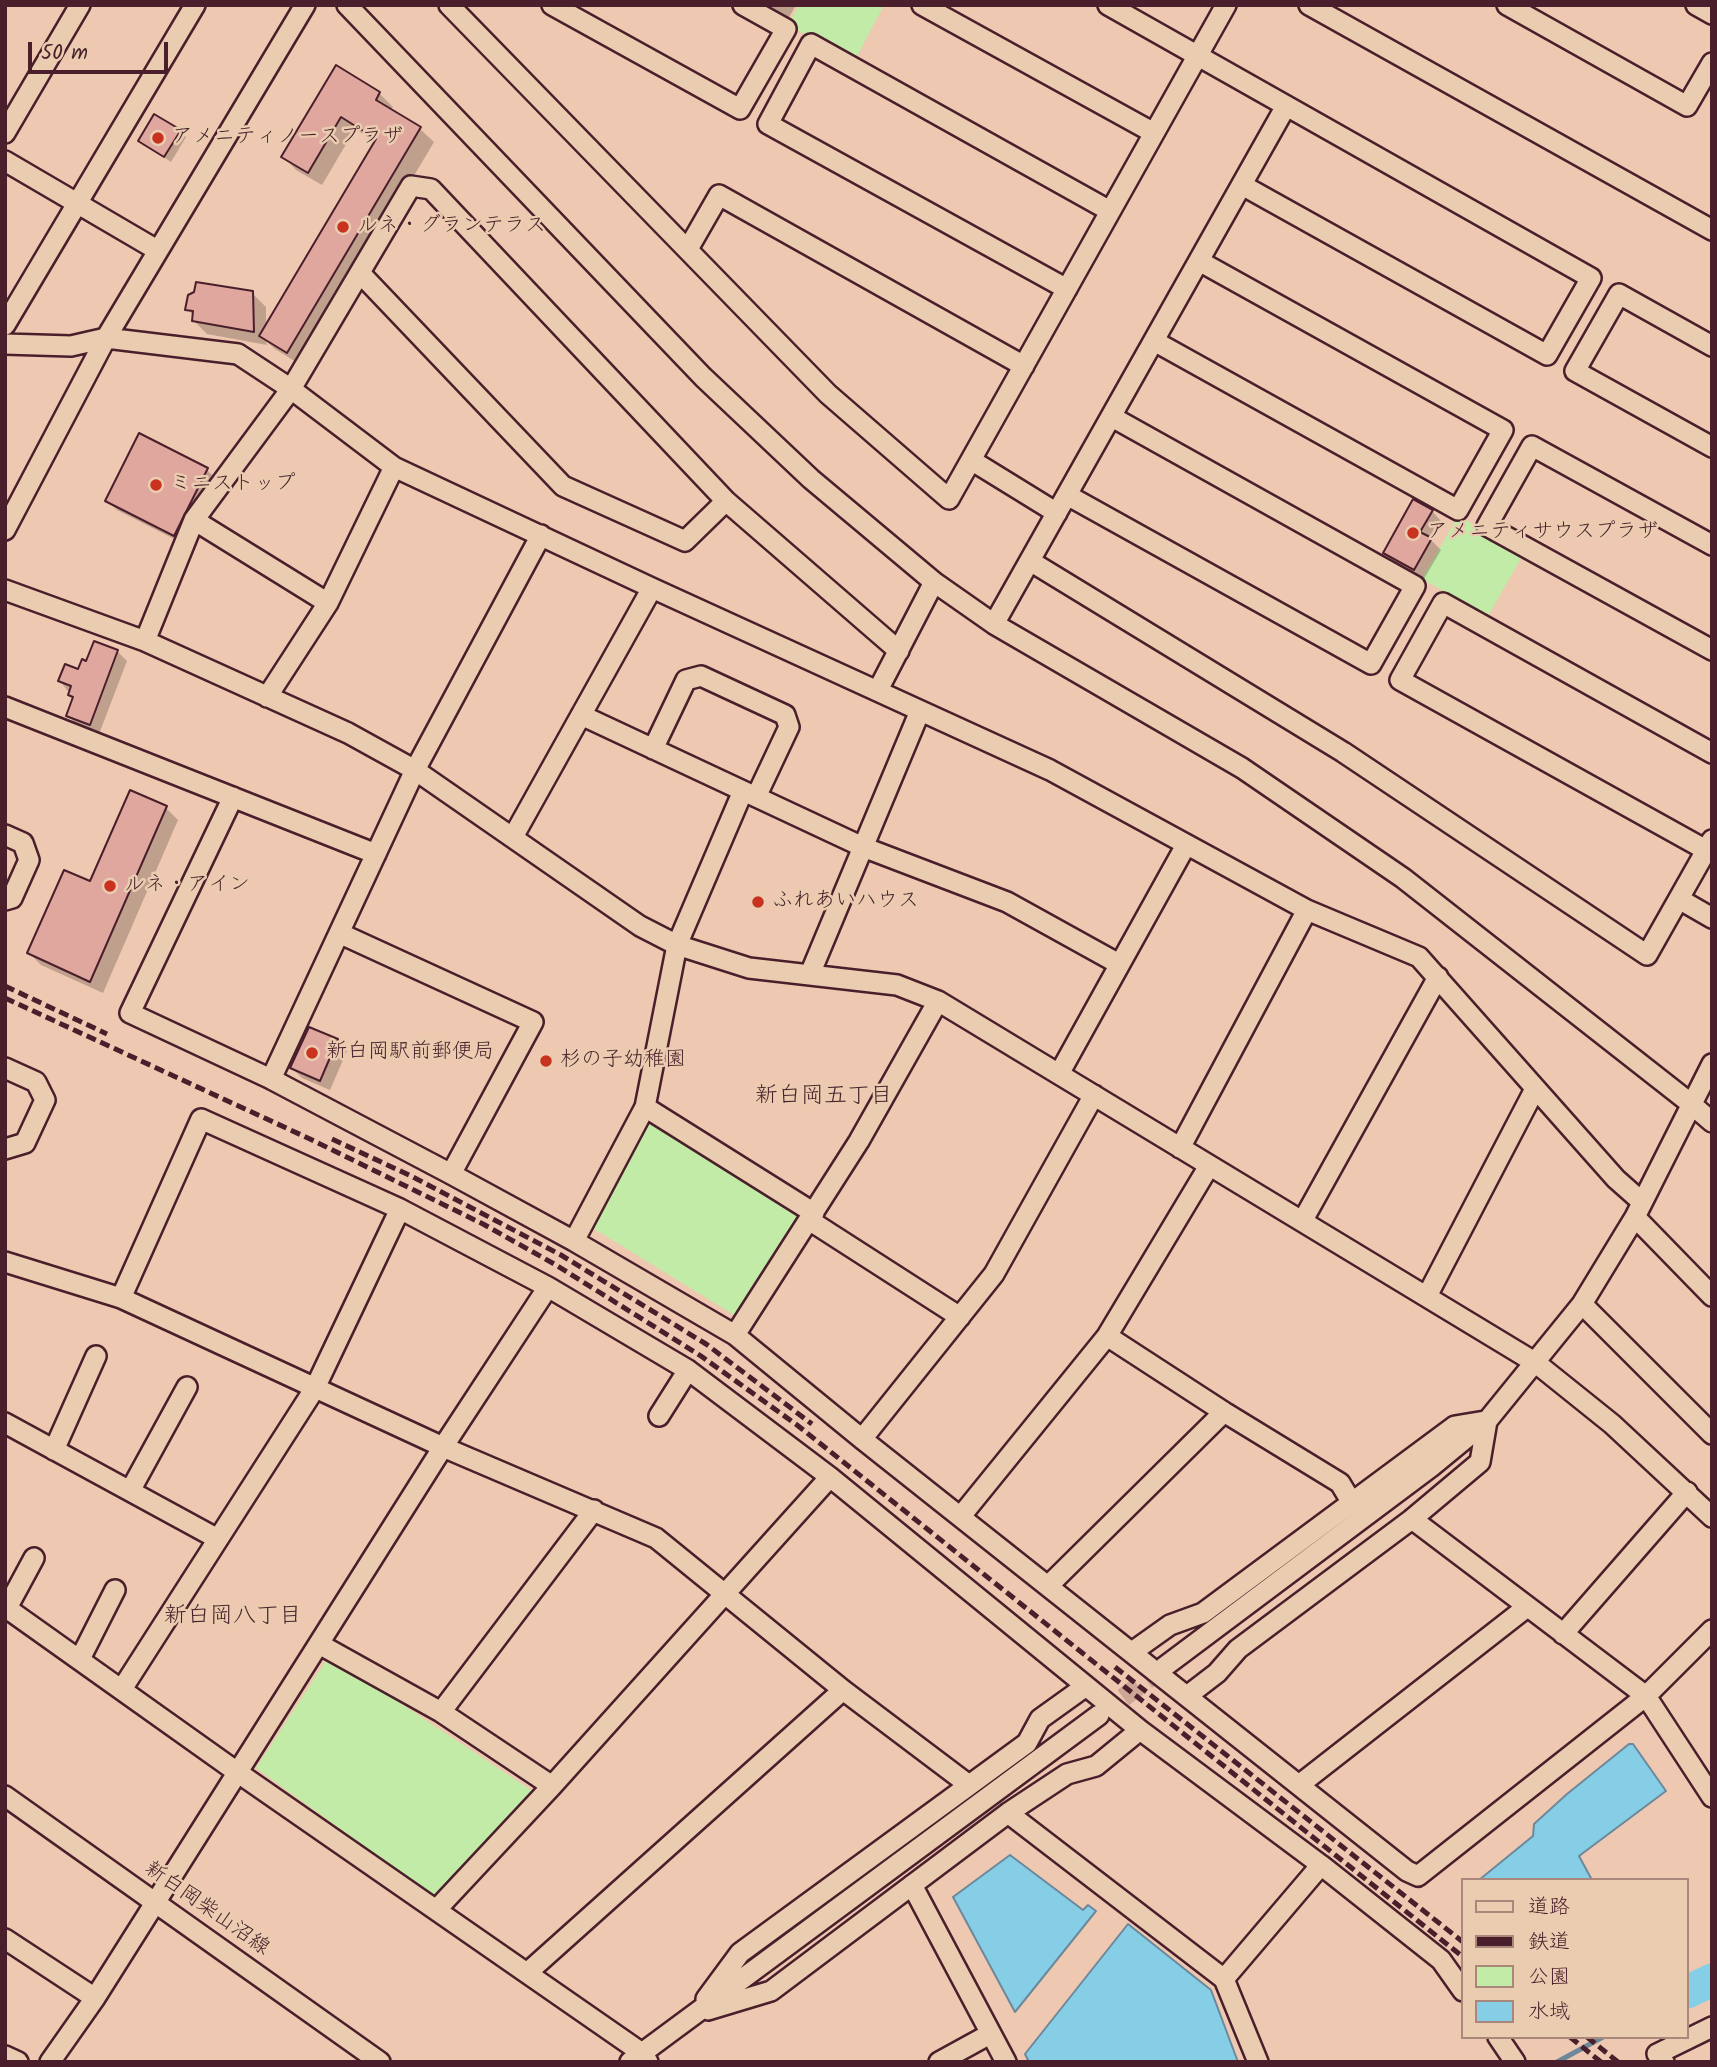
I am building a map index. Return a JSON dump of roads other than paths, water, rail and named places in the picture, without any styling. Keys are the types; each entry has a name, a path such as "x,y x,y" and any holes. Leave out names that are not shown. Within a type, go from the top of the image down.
{"street":[{"path":"5,133 80,5"},
{"path":"5,325 195,5"},
{"path":"5,530 106,338 305,5"},
{"path":"347,5 703,377 811,479 934,582 994,624 1242,768 1403,878 1712,1122"},
{"path":"449,5 828,394 949,499 1226,5"},
{"path":"552,5 740,109 786,29 743,5"},
{"path":"922,5 1154,133"},
{"path":"1108,5 1591,278 1547,355 1242,185"},
{"path":"1309,5 1329,10 1712,230"},
{"path":"1507,5 1687,106 1712,64"},
{"path":"1696,5 1712,14"},
{"path":"1067,289 768,124 811,44 1110,211"},
{"path":"994,624 1286,106"},
{"path":"5,161 157,250"},
{"path":"145,641 194,520 291,389 411,186 431,189 726,501 899,651"},
{"path":"688,248 719,195 1024,366"},
{"path":"1154,341 1458,510 1503,430 1199,261"},
{"path":"360,273 563,486 685,541 726,501"},
{"path":"1712,346 1619,294 1575,371 1712,447"},
{"path":"5,344 71,346 106,338 238,354 291,389 394,467 1051,770 1307,910 1419,957 1616,1179 1638,1210 1712,1296"},
{"path":"1067,495 1371,664 1415,586 1112,417"},
{"path":"1712,545 1532,446 1487,526 1712,650"},
{"path":"971,460 1057,513"},
{"path":"267,697 328,603 394,467"},
{"path":"194,520 328,603"},
{"path":"271,1079 415,770 541,535"},
{"path":"1030,561 1343,752 1647,955 1709,845 1400,680 1443,603 1712,753"},
{"path":"878,690 934,582"},
{"path":"513,837 652,588"},
{"path":"5,590 145,641 348,733 415,770 640,926 677,945 749,968 897,985 938,1001 1536,1363 1612,1424 1712,1517"},
{"path":"574,1241 645,1107 677,945 749,794 789,727 785,715 701,676 686,680 653,749"},
{"path":"5,707 376,854"},
{"path":"810,974 920,711"},
{"path":"581,715 863,847 1007,902 1119,964"},
{"path":"233,797 130,1013 271,1079 451,1174 574,1241 735,1335 862,1439 1407,1871 1418,1876 1646,1696 1712,1630"},
{"path":"5,835 23,843 29,860 12,898 5,900"},
{"path":"1059,1074 1186,845"},
{"path":"1679,899 1712,918"},
{"path":"1180,1148 1307,910"},
{"path":"339,933 533,1022 451,1174"},
{"path":"1303,1220 1438,977"},
{"path":"735,1335 859,1141 938,1001"},
{"path":"1164,1667 1431,1467 1487,1421 1582,1304 1638,1210 1712,1064"},
{"path":"5,1068 36,1082 45,1100 25,1143 5,1149"},
{"path":"1427,1296 1535,1089"},
{"path":"862,1439 994,1274 1094,1095"},
{"path":"645,1107 960,1317"},
{"path":"121,1298 201,1119 400,1209 548,1287 688,1370 830,1477 1140,1730 1321,1865 1441,1960 1462,1990"},
{"path":"961,1516 1107,1336 1209,1166"},
{"path":"122,1689 315,1388 400,1209"},
{"path":"5,1262 121,1298 443,1447 656,1538 843,1690 969,1785"},
{"path":"50,2062 95,1998 443,1447 548,1287"},
{"path":"1582,1304 1712,1434"},
{"path":"1107,1336 1340,1483 1352,1503"},
{"path":"54,1450 96,1356"},
{"path":"659,1416 688,1370"},
{"path":"130,1491 187,1387"},
{"path":"1048,1586 1224,1412"},
{"path":"1132,1652 1170,1625 1203,1613 1455,1426 1487,1421"},
{"path":"1186,1696 1217,1673 1238,1649 1412,1519 1480,1462 1487,1421"},
{"path":"5,1423 218,1539"},
{"path":"437,1909 552,1786 830,1477"},
{"path":"1563,1634 1687,1492"},
{"path":"441,1712 594,1510"},
{"path":"1412,1519 1646,1696 1712,1797"},
{"path":"34,1558 6,1608 236,1772 527,1973 640,2059 695,2014 1099,1716"},
{"path":"80,1659 115,1590"},
{"path":"1299,1785 1527,1607"},
{"path":"319,1644 441,1712 552,1786"},
{"path":"695,2014 740,1953 1027,1743 1040,1720 1086,1686"},
{"path":"527,1973 843,1690"},
{"path":"695,2014 771,1991 1008,1813 1067,1774 1096,1766 1140,1730"},
{"name":"新白岡柴山沼線","path":"5,1796 380,2062"},
{"path":"1008,1813 1224,1979 1258,2062"},
{"path":"1224,1979 1321,1865"},
{"path":"912,1885 1006,2062"},
{"path":"5,1939 95,1998"},
{"path":"1689,2038 1712,2027"},
{"path":"939,2062 990,2034"},
{"path":"1499,2039 1513,2058"},
{"path":"1664,2062 1657,2054 1688,2039"},
{"path":"5,2056 18,2062"}],"water":[{"path":"1629,1744 1633,1744 1666,1791 1579,1856 1591,1878 1481,1878 1533,1836 1534,1824"},
{"path":"1010,1855 1083,1910 1088,1905 1096,1911 1015,2012 953,1897"},
{"path":"1128,1924 1211,1990 1238,2062 1029,2062 1025,2054"}],"waterway":[{"path":"1689,1991 1712,1980"},
{"path":"1557,2062 1599,2039"}],"tunnel":[{"path":"1100,1715 1164,1667"}],"railway":[{"path":"5,986 107,1034"},
{"path":"5,998 310,1139 483,1224 556,1265 701,1356 797,1425 1462,1956"},
{"path":"332,1139 413,1177 561,1255 706,1344 812,1424"},
{"path":"1115,1667 1462,1941"},
{"path":"1572,2039 1601,2062"},
{"path":"1589,2039 1618,2062"}],"place":[{"name":"アメニティノースプラザ","path":"158,138"},
{"name":"ルネ・グランテラス","path":"343,227"},
{"name":"ミニストップ","path":"156,485"},
{"name":"アメニティサウスプラザ","path":"1413,533"},
{"name":"ルネ・アイン","path":"110,886"},
{"name":"ふれあいハウス","path":"758,902"},
{"name":"新白岡駅前郵便局","path":"312,1053"},
{"name":"杉の子幼稚園","path":"546,1061"}],"district":[{"name":"新白岡五丁目","path":"824,1098"},
{"name":"新白岡八丁目","path":"233,1618"}]}
